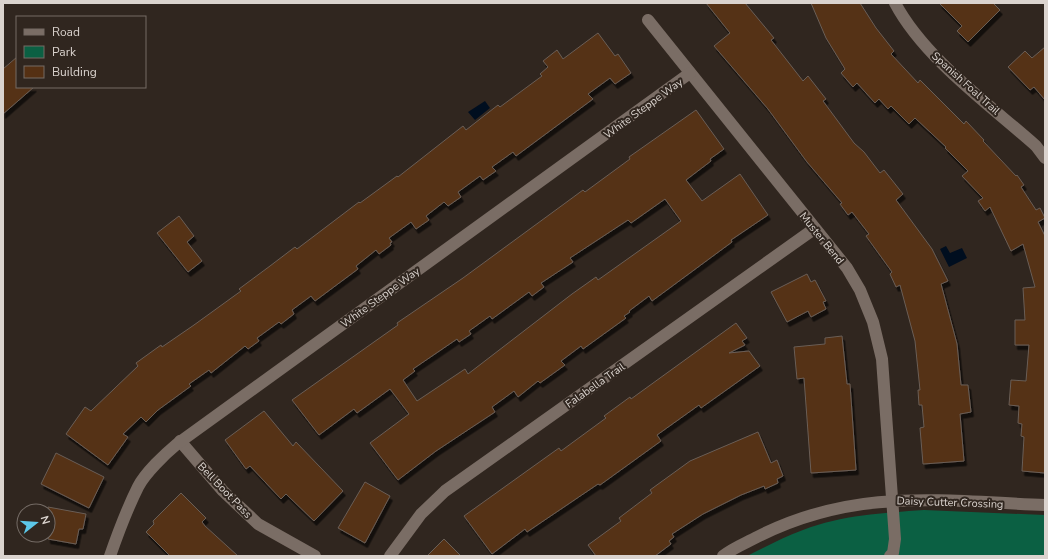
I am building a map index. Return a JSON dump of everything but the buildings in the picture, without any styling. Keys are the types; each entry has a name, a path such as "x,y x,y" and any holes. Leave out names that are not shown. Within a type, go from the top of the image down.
{"street":[{"name":"Spanish Foal Trail","path":"895,3 905,20 931,52 951,72 1041,142 1045,158"},
{"name":"Muster Bend","path":"648,20 814,229 847,268 860,290 873,322 882,359 895,539 893,553 890,556"},
{"name":"White Steppe Way","path":"110,556 116,537 139,486 168,452 180,442 690,73"},
{"name":"Falabella Trail","path":"390,556 421,514 445,491 814,229"},
{"name":"Bell Boot Pass","path":"180,442 223,491 258,524 315,556"},
{"name":"Daisy Cutter Crossing","path":"723,556 799,518 832,509 892,500 934,499 1045,505"}],"green space":[{"path":"924,510 1045,515 1045,556 747,556 796,533 833,521 893,512"}],"water":[{"path":"485,101 490,108 475,120 468,112"},
{"path":"946,246 950,253 962,248 967,258 949,267 940,249"}]}
